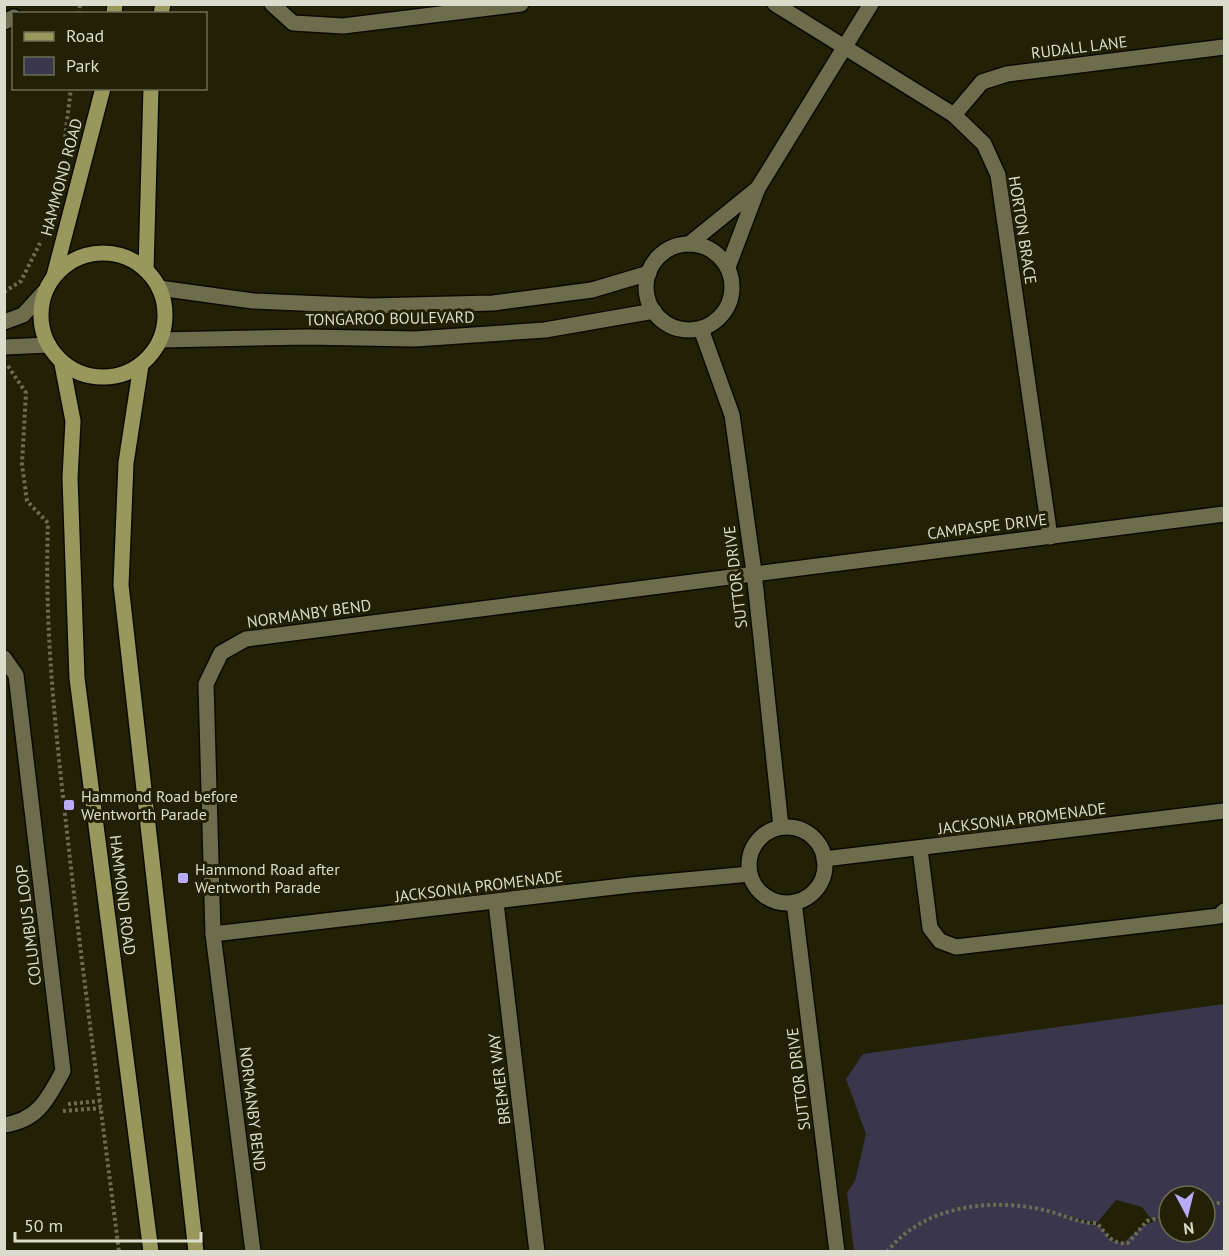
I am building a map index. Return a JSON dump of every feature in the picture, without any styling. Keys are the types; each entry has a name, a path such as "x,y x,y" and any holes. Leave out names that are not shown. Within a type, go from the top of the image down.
{"main road":[{"name":"HAMMOND ROAD","path":"102,90 54,276 44,292 42,323 51,351 62,364 73,421 70,478 77,678 152,1251"},
{"path":"146,270 151,90"},
{"name":"HAMMOND ROAD","path":"54,276 76,258 98,253 120,255 146,270 159,288 165,309 160,340 141,365 126,464 121,585 196,1251"},
{"path":"62,364 85,376 110,378 141,365"}],"street":[{"path":"272,4 293,23 343,26 521,4"},
{"name":"HORTON BRACE","path":"775,4 954,115 984,144 998,175 1050,537"},
{"path":"728,267 758,188 871,4"},
{"name":"RUDALL LANE","path":"954,115 982,82 1007,74 1224,47"},
{"path":"689,244 758,188"},
{"path":"689,244 712,250 728,267 732,286 729,304 717,320 701,329 688,330 674,327 663,321 654,311 646,286 648,273 664,252 676,246 689,244"},
{"name":"TONGAROO BOULEVARD","path":"159,288 265,302 371,306 493,303 592,290 648,273"},
{"path":"4,322 23,315 44,292"},
{"name":"TONGAROO BOULEVARD","path":"160,340 307,337 415,339 545,330 654,311"},
{"name":"SUTTOR DRIVE","path":"701,329 732,415 754,572 781,827"},
{"path":"4,347 49,345"},
{"name":"CAMPASPE DRIVE","path":"754,572 1224,514"},
{"name":"NORMANBY BEND","path":"253,1251 213,934 206,684 220,653 246,639 754,572"},
{"name":"COLUMBUS LOOP","path":"4,658 16,675 63,1071 45,1106"},
{"name":"JACKSONIA PROMENADE","path":"824,859 1224,811"},
{"path":"781,827 801,830 811,836 818,843 824,859 825,869 818,886 810,895 794,902 782,902 763,895 750,874 750,853 756,843 762,836 781,827"},
{"path":"920,849 930,928 940,941 956,947 1219,916 1224,911"},
{"name":"JACKSONIA PROMENADE","path":"213,934 496,903 631,885 750,874"},
{"name":"SUTTOR DRIVE","path":"794,902 837,1251"},
{"name":"BREMER WAY","path":"496,903 537,1251"},
{"path":"4,1125 17,1123 45,1106"}],"path":[{"path":"61,166 71,90"},
{"path":"4,292 21,281 45,233"},
{"path":"4,361 26,393 21,464 27,501 48,523 46,592 55,732 119,1251"},
{"path":"45,1106 61,1111 101,1108"},
{"path":"887,1251 897,1240 931,1218 970,1206 996,1203 1017,1205 1097,1222 1110,1240 1119,1243 1128,1243 1147,1221 1157,1218"}],"green space":[{"path":"1224,1004 1224,1251 854,1251 847,1193 855,1181 866,1134 846,1079 863,1054"}],"place":[{"name":"Hammond Road before Wentworth Parade","path":"69,805"},
{"name":"Hammond Road after Wentworth Parade","path":"183,878"}]}
